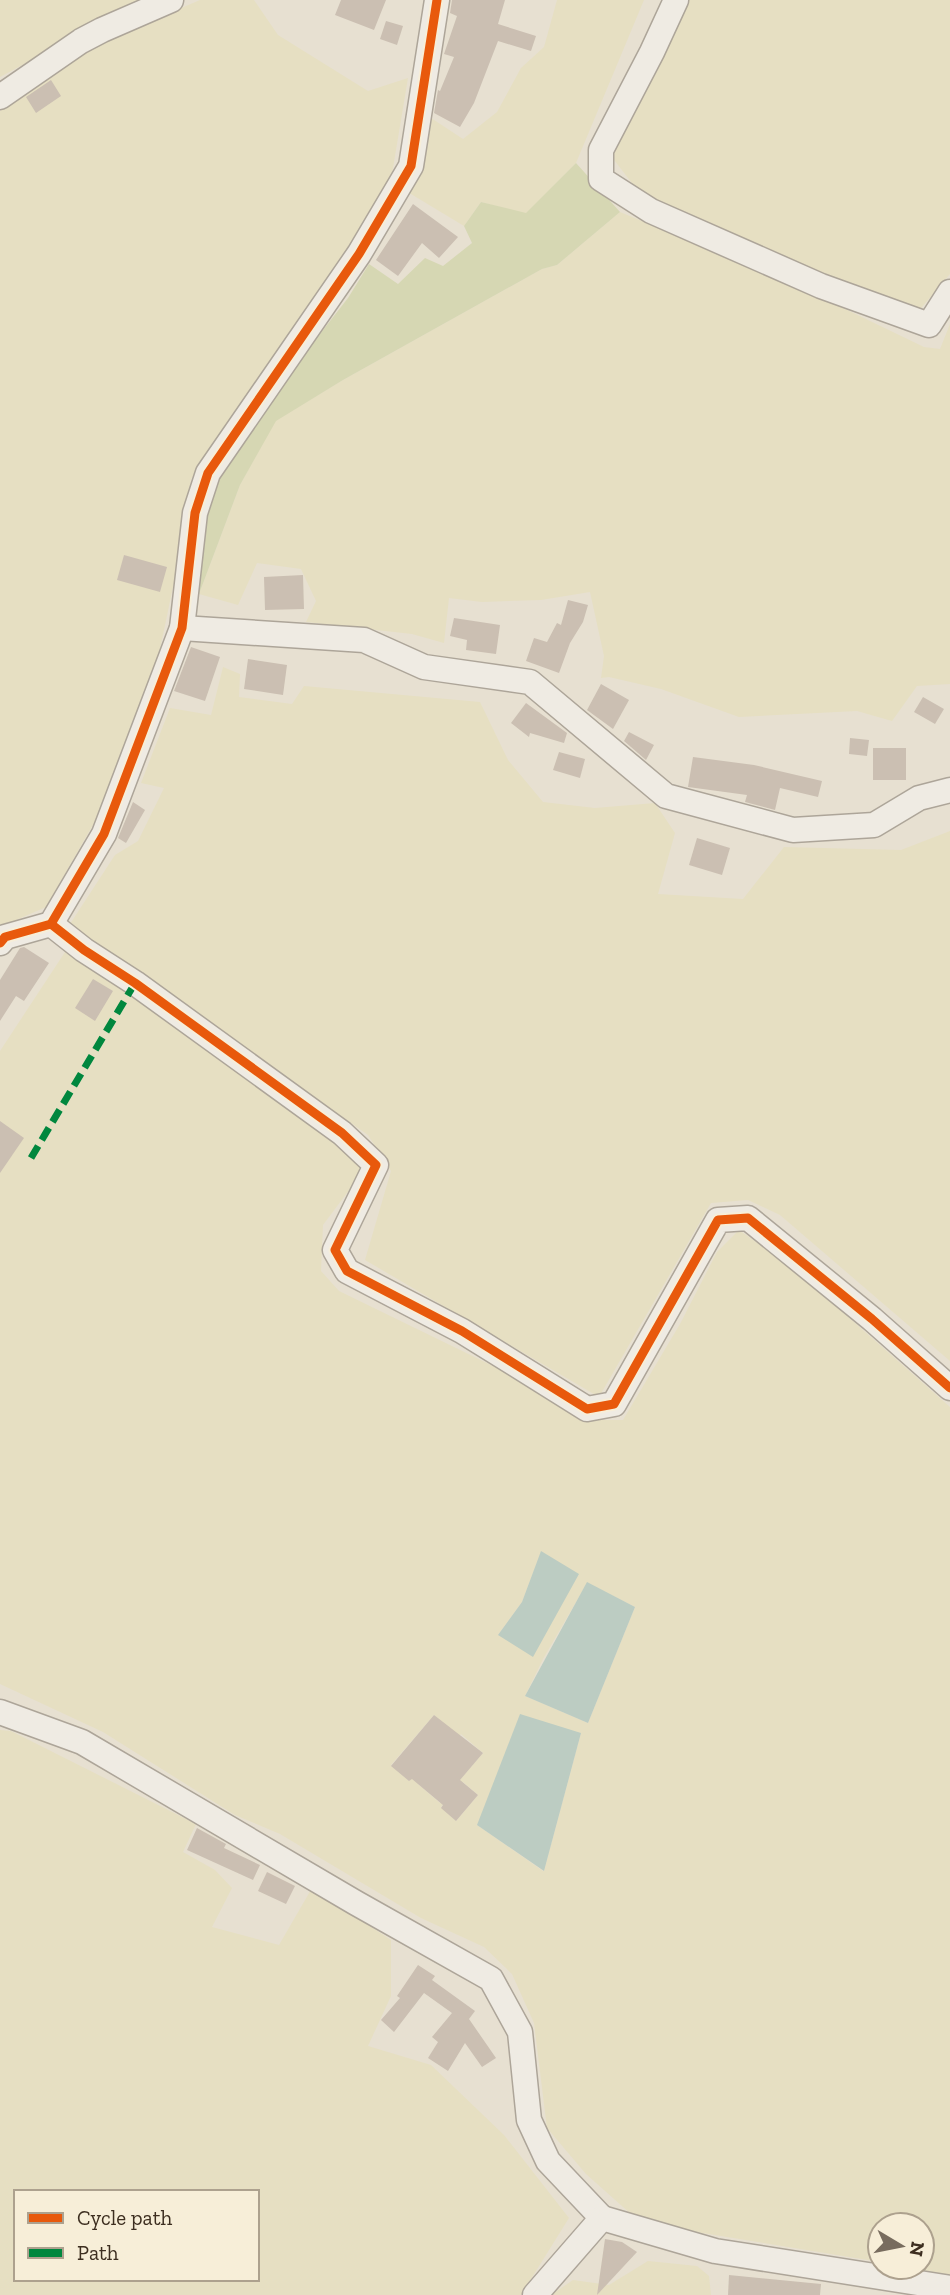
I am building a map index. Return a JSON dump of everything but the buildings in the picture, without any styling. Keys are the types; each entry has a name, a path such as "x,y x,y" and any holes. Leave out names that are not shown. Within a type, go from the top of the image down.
{"street":[{"path":"0,97 80,41 171,0"},
{"path":"0,943 5,937 51,924 104,834 182,628 195,513 208,472 359,254 411,166 436,0"},
{"path":"676,0 601,150 601,179 663,216 821,286 929,325 950,292"},
{"path":"182,628 364,640 424,667 530,682 666,796 793,830 874,825 919,797 950,790"},
{"path":"51,924 342,1133 376,1165 335,1250 348,1271 462,1331 587,1409 614,1404 718,1220 748,1218 872,1319 950,1388"},
{"path":"0,1713 82,1742 491,1979 520,2032 529,2120 548,2161 602,2218 715,2250 950,2288"},
{"path":"535,2295 602,2218"}],"shaded area":[{"path":"0,0 143,0 0,77"},
{"path":"200,0 254,0 278,35 368,91 408,78 390,186 314,302 229,420 191,479 177,568 152,687 106,802 46,907 0,927 0,111 83,50"},
{"path":"557,0 644,0 576,163 526,214 481,202 464,226 406,191 425,114 463,139 497,112 521,68 544,47"},
{"path":"688,0 950,0 950,274 917,313 645,200 611,156"},
{"path":"620,212 785,280 924,347 940,349 950,324 950,684 917,686 892,721 857,711 739,717 661,689 609,677 601,678 604,656 590,592 541,600 482,602 449,598 444,643 412,634 306,622 316,601 301,569 257,563 238,605 199,594 240,485 275,421 542,269 557,265"},
{"path":"223,667 240,674 239,697 292,704 304,686 480,702 508,760 543,802 595,808 655,803 675,833 658,894 743,899 784,847 901,850 950,831 950,1361 780,1215 748,1200 711,1203 599,1397 365,1260 391,1171 368,1135 70,924 115,855 138,841 164,788 141,783 170,708 211,715"},
{"path":"69,946 268,1087 365,1169 323,1225 321,1271 339,1291 530,1384 593,1420 623,1420 680,1324 717,1252 739,1230 794,1269 950,1407 950,2278 936,2274 936,2211 866,2211 866,2260 641,2223 586,2174 547,2128 534,2023 512,1974 484,1947 421,1918 280,1834 235,1815 103,1732 0,1684 0,1051","holes":["541,1552 579,1575 498,1635 522,1602","587,1583 635,1607 588,1723 525,1696","434,1715 452,1731 409,1781 391,1765","581,1733 544,1871 477,1825","461,1734 483,1753 440,1803 418,1784","463,1782 478,1795 456,1821 441,1807"]},
{"path":"541,1551 579,1574 533,1657 498,1635 522,1602"},
{"path":"587,1582 635,1607 588,1723 525,1696"},
{"path":"520,1714 581,1733 544,1871 477,1825"},
{"path":"0,1730 11,1731 196,1824 183,1852 215,1870 232,1888 212,1927 279,1945 312,1888 391,1940 391,1996 368,2046 431,2065 504,2135 569,2218 521,2295 0,2295"},
{"path":"648,2261 697,2266 709,2276 711,2295 551,2295 573,2280 609,2285"}],"green space":[{"path":"576,163 620,212 557,265 542,269 343,380 276,421 240,485 199,594 195,555 223,468 273,394 348,298 369,264 398,284 425,258 443,266 472,243 464,226 481,202 526,213"}],"marked path":[{"path":"31,1158 135,983"}],"cycle path":[{"path":"0,943 5,937 51,924 104,834 182,628 195,513 208,473 359,254 411,166 437,0"},
{"path":"51,924 342,1133 376,1165 335,1250 347,1271 462,1331 587,1409 614,1404 718,1220 748,1218 872,1319 950,1388"}]}
